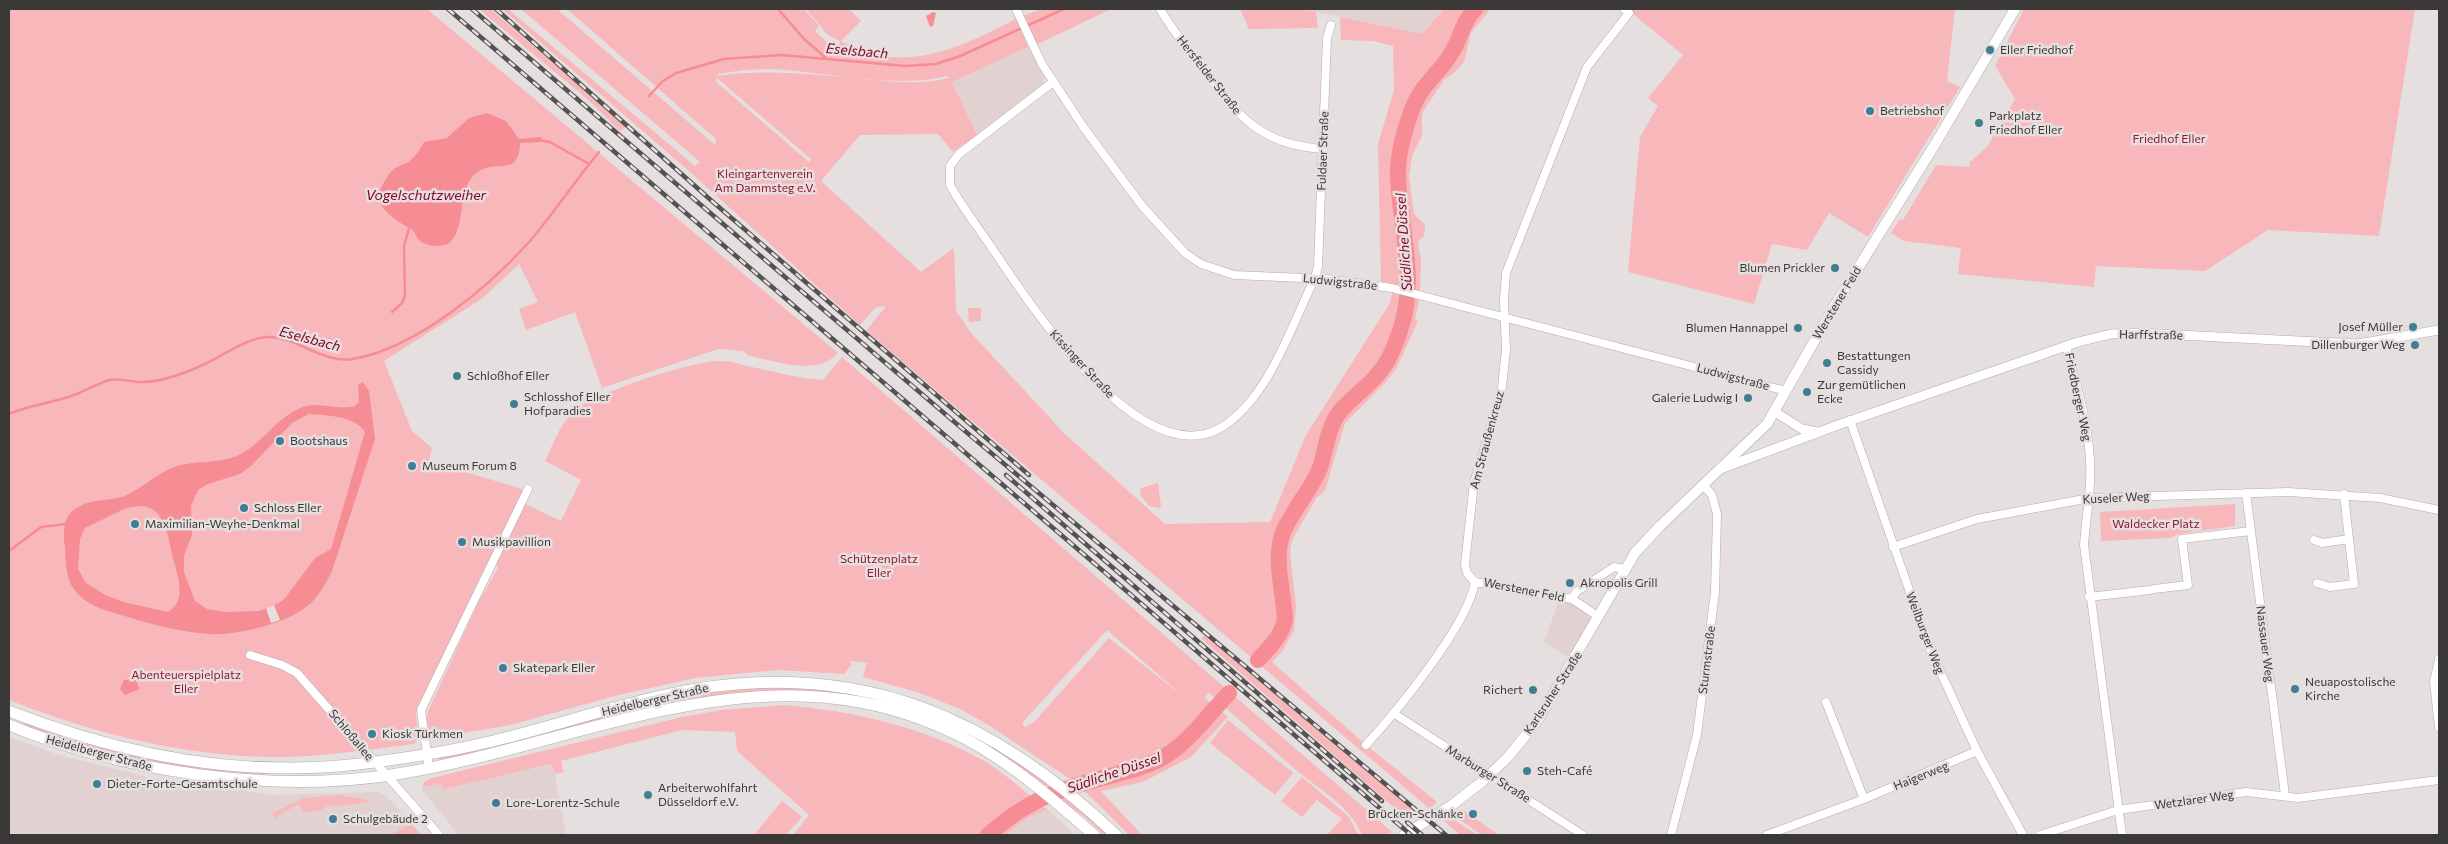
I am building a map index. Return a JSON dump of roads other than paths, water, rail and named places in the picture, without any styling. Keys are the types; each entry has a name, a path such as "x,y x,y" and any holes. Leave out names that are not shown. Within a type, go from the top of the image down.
{"main road":[{"name":"Werstener Feld","path":"1599,617 1624,569 1641,546 1767,424 1835,305 1930,154 2014,9"},
{"name":"Karlsruher Straße","path":"1404,835 1452,805 1490,775 1538,720 1599,617"},
{"name":"Heidelberger Straße","path":"9,711 90,739 186,760 283,767 374,762 426,754 506,738 678,693 746,684 791,682 849,688 916,704 975,730 1011,751 1055,782 1116,835"},
{"name":"Heidelberger Straße","path":"9,725 57,743 116,759 199,774 287,780 387,776 495,754 686,705 739,697 793,695 862,703 917,719 965,739 1005,763 1040,788 1094,835"}],"street":[{"name":"Ludwigstraße","path":"1016,9 1030,41 1053,82 1119,177 1143,207 1185,253 1201,264 1234,275 1315,278 1398,290 1786,391"},
{"name":"Hersfelder Straße","path":"1160,9 1222,95 1244,119 1258,129 1288,143 1323,149"},
{"name":"Am Straußenkreuz","path":"1475,582 1467,573 1465,564 1474,483 1502,387 1506,350 1506,273 1587,67 1628,13 1624,9"},
{"name":"Fuldaer Straße","path":"1315,278 1318,266 1327,38 1331,25"},
{"name":"Kissinger Straße","path":"1053,82 959,154 950,166 949,181 964,208 1044,323 1096,382 1123,406 1157,428 1178,435 1200,435 1222,426 1255,397 1280,354 1315,278"},
{"name":"Harffstraße","path":"1720,469 1850,420 2066,346 2098,337 2122,333 2358,344 2439,330"},
{"name":"Friedberger Weg","path":"2066,346 2085,421 2090,460 2090,498 2084,545 2089,597 2122,835"},
{"path":"1775,412 1802,429 1817,432"},
{"name":"Weilburger Weg","path":"1850,420 1929,647 1977,751 2023,835"},
{"name":"Sturmstraße","path":"1671,835 1697,734 1715,592 1717,514 1712,495 1703,485"},
{"path":"429,768 421,710 528,489"},
{"name":"Kuseler Weg","path":"1893,547 1977,519 2090,498 2246,493 2344,494 2415,504 2439,510"},
{"name":"Nassauer Weg","path":"2246,493 2285,795"},
{"path":"2317,583 2330,587 2354,584 2344,494"},
{"path":"2089,597 2188,584 2182,539 2251,531"},
{"path":"2314,540 2322,542 2349,538"},
{"name":"Werstener Feld","path":"1572,600 1576,592 1614,567 1624,569"},
{"name":"Werstener Feld","path":"1475,582 1572,600 1599,617"},
{"path":"1366,745 1393,713 1450,636 1473,593 1475,582"},
{"name":"Schloßallee","path":"250,654 282,665 297,673 439,835"},
{"path":"2439,659 2434,682 2439,727"},
{"path":"1826,702 1864,799"},
{"name":"Marburger Straße","path":"1393,713 1583,835"},
{"name":"Haigerweg","path":"1767,835 1864,799 1977,751"},
{"name":"Wetzlarer Weg","path":"2040,835 2118,810 2246,792 2265,796 2285,795 2298,798 2439,780"}],"water":[{"path":"933,12 936,13 933,26 930,27 926,16"},
{"name":"Vogelschutzweiher","path":"487,113 506,121 519,139 542,137 541,142 520,143 519,154 515,161 504,166 489,167 474,175 465,191 458,229 454,237 449,243 442,246 423,243 412,230 396,220 383,208 378,198 380,189 389,174 395,168 409,162 424,142 447,138 469,118"},
{"path":"363,382 369,391 375,439 332,571 318,595 306,607 286,619 259,628 232,633 209,634 168,628 108,611 88,602 73,588 67,571 64,531 68,516 75,509 92,502 128,495 174,467 237,456 254,445 285,417 303,407 309,405 355,406 359,402 358,385","holes":["309,414 340,417 355,423 365,432 331,549 315,558 285,598 279,603 259,611 225,612 207,609 195,601 184,572 184,556 192,535 191,506 198,490 208,484 240,474 251,466 292,423","141,506 155,511 167,531 180,593 174,607 168,612 107,596 86,583 78,569 80,539 85,528 126,508"]},
{"path":"135,679 140,689 125,695 120,689 124,680"}],"waterway":[{"path":"778,9 804,39 826,58"},
{"name":"Eselsbach","path":"649,96 663,81 676,73 724,59 781,55 906,66 935,64 958,57 1064,9"},
{"name":"Südliche Düssel","path":"1258,660 1278,637 1285,620 1279,563 1279,552 1284,530 1320,468 1334,420 1342,409 1382,369 1391,354 1400,331 1408,292 1408,273 1398,177 1402,142 1417,99 1455,47 1467,19 1475,9"},
{"path":"539,140 550,142 589,164"},
{"name":"Eselsbach","path":"9,414 66,398 109,380 150,382 176,376 207,363 245,343 261,338 280,338 331,358 342,359 353,359 377,353 401,343 449,314 513,259 539,230 599,152"},
{"path":"392,312 402,303 405,296 404,246 410,225"},
{"path":"9,551 41,527 66,524"},
{"name":"Südliche Düssel","path":"988,835 1016,813 1041,799 1069,788 1142,767 1164,757 1182,744 1229,693"}],"railway":[{"path":"448,9 1411,835"},
{"path":"472,9 965,431 1446,835"},
{"path":"496,9 713,202 1029,475"},
{"path":"1006,475 1382,801"},
{"path":"1407,822 1422,835"}],"place":[{"name":"Eller Friedhof","path":"1990,50"},
{"name":"Betriebshof","path":"1870,111"},
{"name":"Parkplatz Friedhof Eller","path":"1979,123"},
{"name":"Blumen Prickler","path":"1835,268"},
{"name":"Josef Müller","path":"2413,327"},
{"name":"Blumen Hannappel","path":"1798,328"},
{"name":"Dillenburger Weg","path":"2415,345"},
{"name":"Bestattungen Cassidy","path":"1827,363"},
{"name":"Schloßhof Eller","path":"457,376"},
{"name":"Zur gemütlichen Ecke","path":"1807,392"},
{"name":"Galerie Ludwig I","path":"1748,398"},
{"name":"Schlosshof Eller Hofparadies","path":"514,404"},
{"name":"Bootshaus","path":"280,441"},
{"name":"Museum Forum 8","path":"412,466"},
{"name":"Schloss Eller","path":"244,508"},
{"name":"Maximilian-Weyhe-Denkmal","path":"135,524"},
{"name":"Musikpavillion","path":"462,542"},
{"name":"Akropolis Grill","path":"1570,583"},
{"name":"Skatepark Eller","path":"503,668"},
{"name":"Neuapostolische Kirche","path":"2295,689"},
{"name":"Richert","path":"1533,690"},
{"name":"Kiosk Türkmen","path":"372,734"},
{"name":"Steh-Café","path":"1527,771"},
{"name":"Dieter-Forte-Gesamtschule","path":"97,784"},
{"name":"Arbeiterwohlfahrt Düsseldorf e.V.","path":"648,795"},
{"name":"Lore-Lorentz-Schule","path":"496,803"},
{"name":"Brücken-Schänke","path":"1473,814"},
{"name":"Schulgebäude 2","path":"333,819"}],"park label":[{"name":"Friedhof Eller","path":"2169,139"},
{"name":"Kleingartenverein Am Dammsteg e.V.","path":"765,181"},
{"name":"Waldecker Platz","path":"2156,524"},
{"name":"Schützenplatz Eller","path":"879,566"},
{"name":"Abenteuerspielplatz Eller","path":"186,682"}]}
